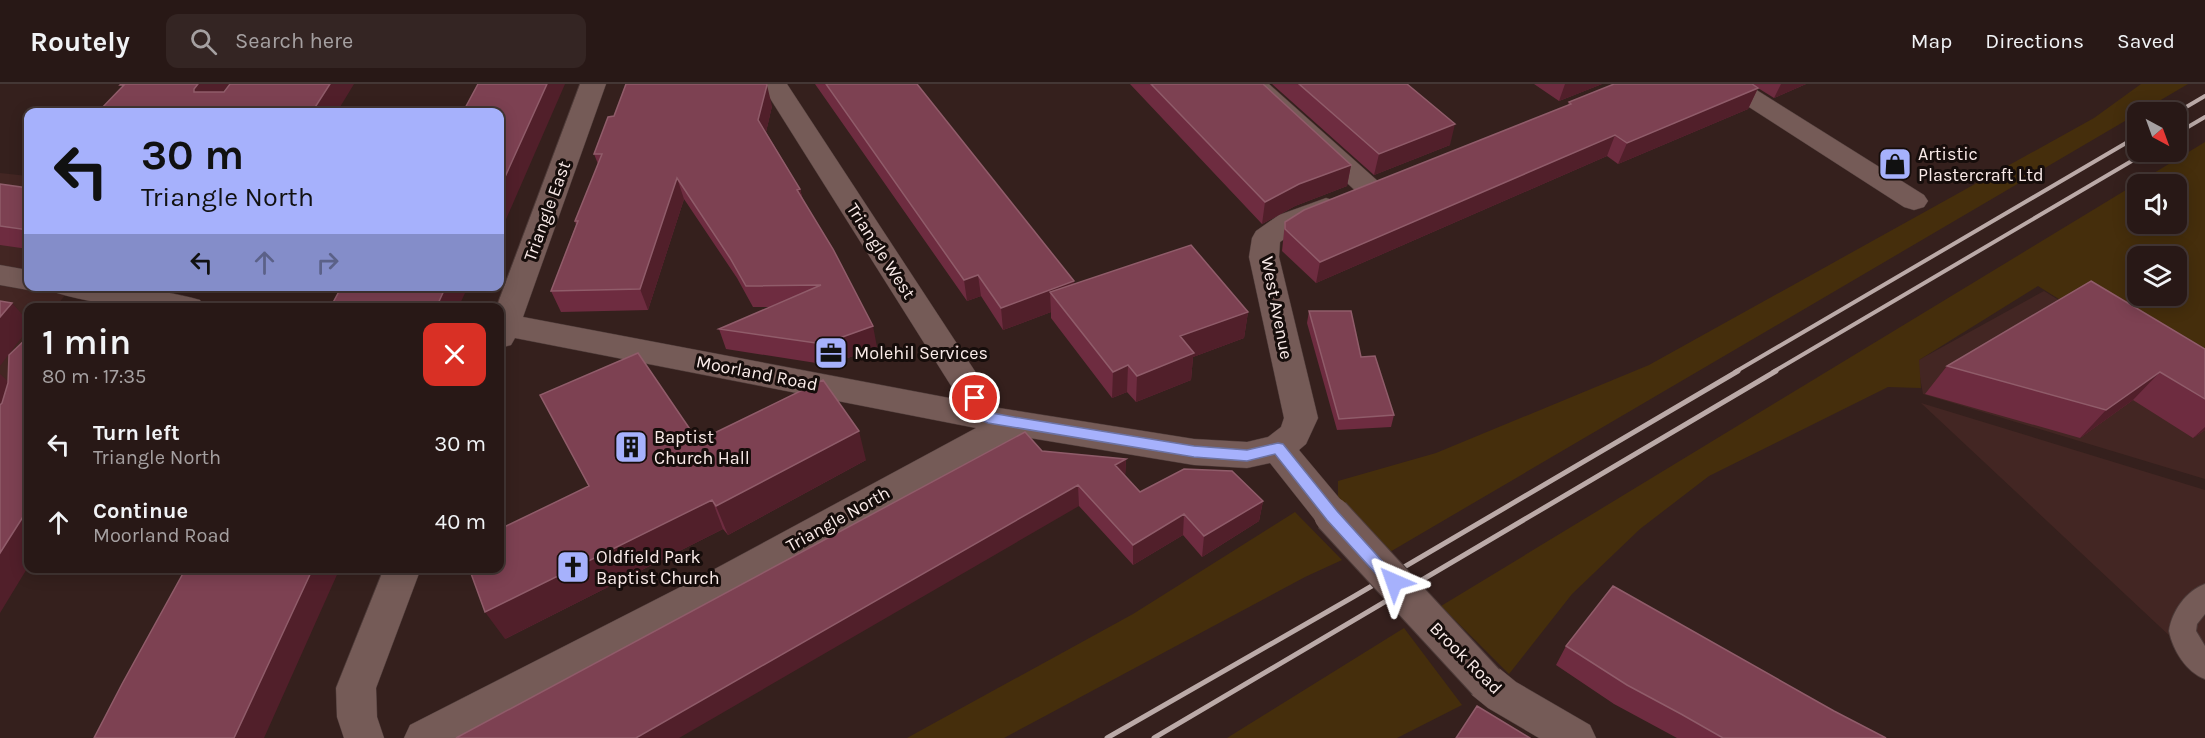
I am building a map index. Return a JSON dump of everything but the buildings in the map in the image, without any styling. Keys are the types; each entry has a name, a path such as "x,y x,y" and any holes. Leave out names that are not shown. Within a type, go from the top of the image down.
{"street":[{"name":"Triangle East","path":"504,321 594,84"},
{"name":"Triangle West","path":"774,84 1001,420"},
{"name":"West Avenue","path":"1254,84 1381,185 1289,222 1266,238 1264,257 1301,418 1294,435 1278,448"},
{"path":"1730,84 1914,201"},
{"path":"0,275 24,279"},
{"path":"87,293 155,303"},
{"name":"Moorland Road","path":"504,330 1001,420"},
{"path":"1001,420 1194,452 1247,455 1278,448"},
{"name":"Triangle North","path":"424,738 711,589 1001,420"},
{"name":"Brook Road","path":"1278,448 1332,515 1486,682 1502,695 1576,738"},
{"path":"364,738 357,717 356,688 401,573"}],"lane":[{"path":"2205,596 2187,612 2182,629 2187,646 2205,666"}],"shaded area":[{"path":"2141,84 2188,84 2157,102 2127,102 2127,120 1383,556 1338,503 1338,481 1436,453 1649,365 2094,118"},
{"path":"2205,142 2205,390 2038,286 1919,360 1921,388 1888,387 1709,476 1640,529 1572,594 1509,674 1441,606 2127,189 2127,234 2187,234 2187,174 2152,174 2172,162 2187,162 2187,153"},
{"path":"0,173 24,176 24,291 68,291 59,303 24,303 24,404 0,400"},
{"path":"2044,291 2205,390 2205,479 1923,394 1917,361"},
{"path":"1921,403 2205,490 2205,669"},
{"path":"1295,512 1342,560 1305,577 1004,738 907,738 1133,614"},
{"path":"1404,628 1462,705 1397,738 1227,738"}],"railway":[{"path":"2187,107 2205,96"},
{"path":"2187,128 2205,117"},
{"path":"1735,372 2127,142"},
{"path":"1773,372 2130,162"},
{"path":"1107,738 1738,371"},
{"path":"1154,738 1776,371"}],"place":[{"name":"Artistic Plastercraft Ltd","path":"1895,164"},
{"name":"Molehil Services","path":"831,353"},
{"name":"Baptist Church Hall","path":"631,447"},
{"name":"Oldfield Park Baptist Church","path":"573,567"}],"route":[{"path":"975,398 988,417 1014,423 1194,452 1247,455 1278,448 1332,515 1394,582"}]}
